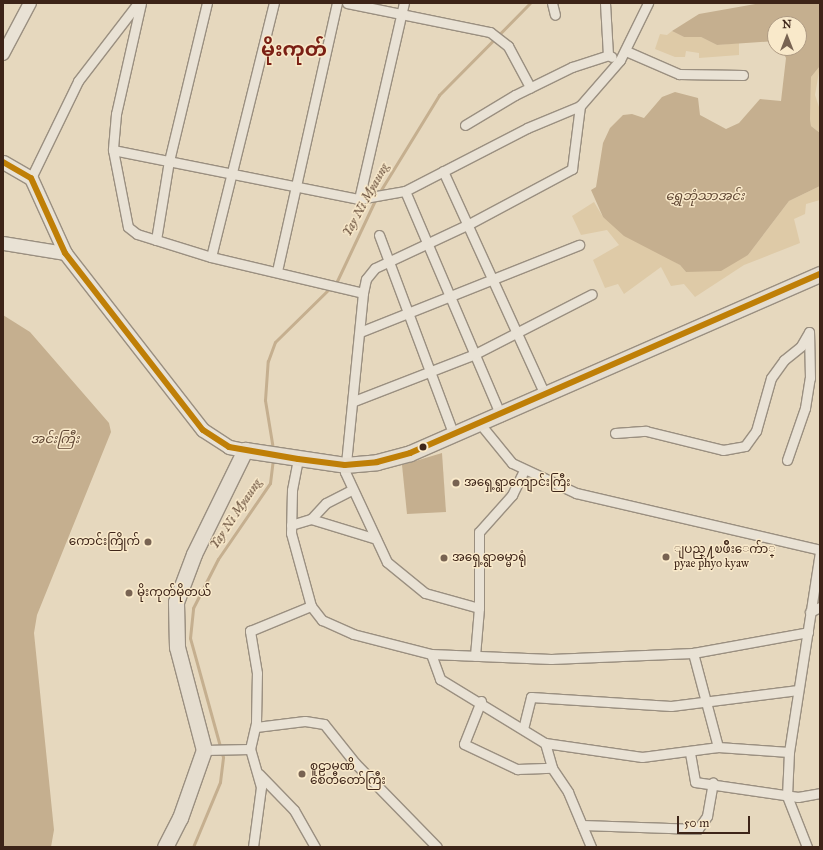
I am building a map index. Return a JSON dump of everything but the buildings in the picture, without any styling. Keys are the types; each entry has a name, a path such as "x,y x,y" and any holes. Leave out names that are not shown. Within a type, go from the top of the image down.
{"main road":[{"path":"3,162 31,178 65,253 203,430 230,447 260,454 345,465 377,462 454,436 481,425 820,274"},
{"path":"3,243 65,253"},
{"path":"165,847 180,818 210,749 177,647 175,606 194,554 245,450"}],"street":[{"path":"3,54 30,3"},
{"path":"31,178 78,81 138,3"},
{"path":"141,3 116,114 113,150 128,227 137,234 211,257 277,271 363,293"},
{"path":"156,240 169,161 207,3"},
{"path":"211,257 230,174 274,3"},
{"path":"277,271 337,3"},
{"path":"347,3 490,32 502,40 530,88"},
{"path":"359,199 404,3"},
{"path":"552,3 555,15"},
{"path":"605,3 608,55"},
{"path":"113,150 359,199 386,197 405,191 527,128 580,106 626,51 648,3"},
{"path":"626,51 679,74 743,75"},
{"path":"465,125 530,88 608,55 620,60"},
{"path":"479,608 425,592 387,562 373,538 351,490 345,465 354,401 363,293 370,273 429,242 469,224 572,169 580,106"},
{"path":"443,171 494,278 546,397"},
{"path":"405,191 429,242 501,416"},
{"path":"379,235 410,314 454,436"},
{"path":"360,332 410,314 494,278 579,245"},
{"path":"354,401 432,373 475,354 518,334 592,294"},
{"path":"615,433 646,431 723,450 745,446 756,430 771,378 784,360 801,346 809,332 810,378 805,408 787,460"},
{"path":"481,425 512,463 523,472 583,495 820,551 789,752 787,796 806,847"},
{"path":"292,458 291,525 311,606 322,620 353,634 431,654 551,659 693,653 808,632"},
{"path":"475,656 479,608 479,532 502,508 523,472"},
{"path":"291,525 311,519 326,503 351,490"},
{"path":"311,519 373,538"},
{"path":"253,847 260,810 259,774 250,749 256,727 257,673 250,631 311,606"},
{"path":"810,612 820,607"},
{"path":"693,653 718,748"},
{"path":"431,654 440,679 481,701 523,730 545,743 642,757 690,753 718,748 789,752"},
{"path":"523,730 531,697 633,706 705,702 798,690"},
{"path":"481,701 464,744 517,769 552,768"},
{"path":"256,727 304,721 324,724 355,763 437,847"},
{"path":"545,743 552,768 568,792 591,847"},
{"path":"210,749 250,749"},
{"path":"690,753 695,782 713,783 787,796 820,793"},
{"path":"259,774 294,810 315,847"},
{"path":"582,825 698,829 710,808 713,783"}],"shaded area":[{"path":"672,31 684,37 701,37 717,45 739,43 739,55 699,58 699,53 686,51 685,57 675,57 655,49 660,34 667,35"},
{"path":"820,66 815,95 820,110 820,133 811,126 810,119 811,77"},
{"path":"820,186 820,200 806,204 805,214 794,219 800,243 744,265 695,297 684,284 671,286 661,267 624,294 618,284 605,288 593,260 619,245 607,230 581,235 572,216 594,202 603,217 680,265 686,272 748,255 789,201"}],"water":[{"name":"ရွှေဘုံသာအင်း","path":"761,3 820,3 820,66 811,77 810,119 811,126 820,133 820,186 789,201 748,255 721,271 686,272 680,265 624,236 603,217 591,190 596,187 603,143 610,128 623,115 632,114 644,118 662,97 675,92 698,98 700,115 726,129 739,123 760,99 781,101 785,56 807,56 807,16 767,16 767,42 717,45 701,37 684,37 672,31 699,14"},
{"name":"အင်းကြီး","path":"3,315 30,332 109,423 111,432 37,615 34,633 54,830 51,847 3,847"},
{"path":"442,453 446,512 407,514 402,465"}],"waterway":[{"name":"Yay Ni Myaung","path":"379,193 439,95 530,3"},
{"name":"Yay Ni Myaung","path":"273,449 265,400 268,361 275,342 337,281 376,198"},
{"name":"Yay Ni Myaung","path":"193,847 220,782 223,757 190,638 193,608 218,559 270,483 273,459"}],"transit line":[{"path":"3,162 31,178 65,253 203,430 229,447 298,459 345,465 377,462 410,453 820,274"}],"place":[{"name":"အရှေ့ရွာကျောင်းကြီး","path":"456,483"},
{"name":"ကောင်းကြိုက်","path":"148,542"},
{"name":"ျပည္႔ၿဖိဳးေက်ာ္ pyae phyo kyaw","path":"666,557"},
{"name":"အရှေ့ရွာဓမ္မာရုံ","path":"444,558"},
{"name":"မိုးကုတ်မိုတယ်","path":"129,593"},
{"name":"စူဠာမဏိ စေတီတော်ကြီး","path":"302,774"}],"district":[{"name":"မိုးကုတ်","path":"294,49"}]}
